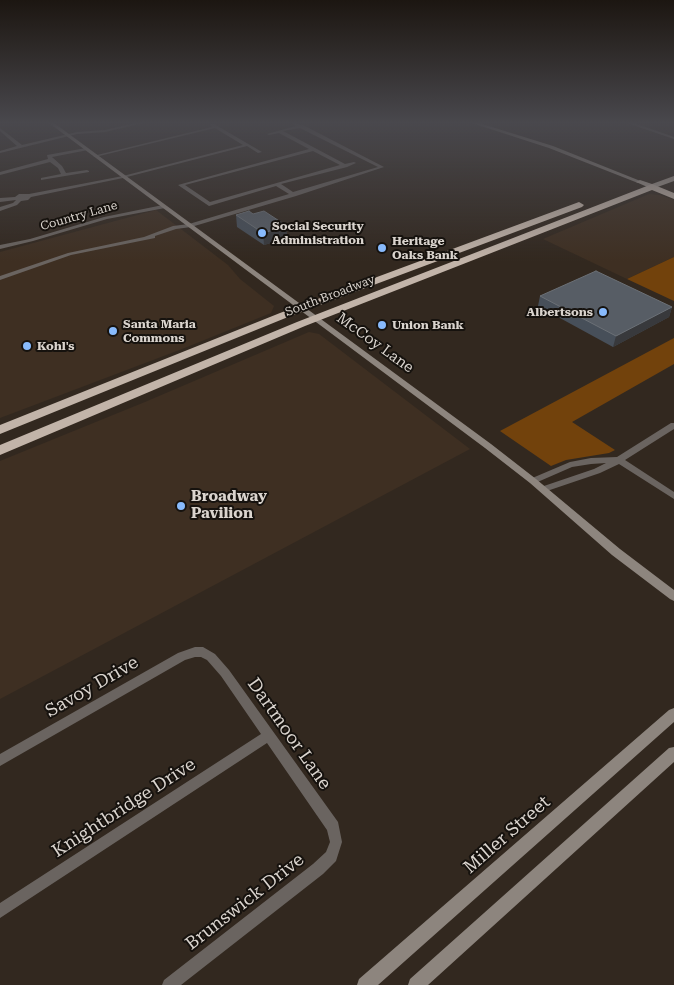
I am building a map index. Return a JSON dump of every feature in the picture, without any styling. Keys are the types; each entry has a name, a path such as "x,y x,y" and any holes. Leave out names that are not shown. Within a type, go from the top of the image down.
{"highway":[{"path":"650,182 674,189"},
{"path":"650,182 674,196"},
{"name":"South Broadway","path":"0,430 302,308 650,182"},
{"name":"South Broadway","path":"0,450 315,318 462,262 650,182"},
{"path":"448,254 462,262"}],"main road":[{"name":"South Broadway","path":"650,182 674,178"}],"street":[{"path":"0,174 16,169"},
{"path":"61,169 64,175"},
{"name":"McCoy Lane","path":"112,169 533,481 616,552 674,596"},
{"path":"0,200 26,199 28,196 154,169"},
{"path":"240,169 180,185 210,204 334,169"},
{"path":"0,278 70,254 147,237 160,236 376,169"},
{"path":"613,169 650,182"},
{"path":"616,169 650,182"},
{"path":"43,179 87,171"},
{"path":"277,184 294,194"},
{"path":"0,209 15,204 18,199"},
{"name":"Country Lane","path":"0,247 106,218 163,207"},
{"path":"544,490 597,471 619,460 674,425"},
{"path":"533,481 570,464 619,460 674,496"},
{"name":"Savoy Drive","path":"0,760 182,656 194,652 203,652"},
{"name":"Dartmoor Lane","path":"203,652 211,657 225,673 333,828 336,842"},
{"name":"Miller Street","path":"365,985 674,714"},
{"name":"Knightbridge Drive","path":"0,910 268,736"},
{"path":"416,985 674,753"},
{"name":"Brunswick Drive","path":"169,985 318,869 331,856 336,842"}],"shaded area":[{"path":"649,194 660,195 674,200 674,257 627,279 543,239"},
{"name":"Santa Maria Commons","path":"156,210 228,265 240,279 274,306 271,313 0,418 0,252"},
{"path":"674,257 674,301 627,279"},
{"name":"Broadway Pavilion","path":"309,332 319,334 470,449 0,699 0,461"},
{"path":"674,338 674,364 572,422 615,450 609,453 566,460 551,466 500,431"}],"building":[{"path":"249,211 253,214 264,211 287,226 263,233 236,215"},
{"name":"Albertsons","path":"596,271 672,307 616,336 540,296"}],"place":[{"name":"Social Security Administration","path":"262,233"},
{"name":"Heritage Oaks Bank","path":"382,248"},
{"name":"Albertsons","path":"603,312"},
{"name":"Union Bank","path":"382,325"},
{"name":"Santa Maria Commons","path":"113,331"},
{"name":"Kohl's","path":"27,346"},
{"name":"Broadway Pavilion","path":"181,506"}]}
